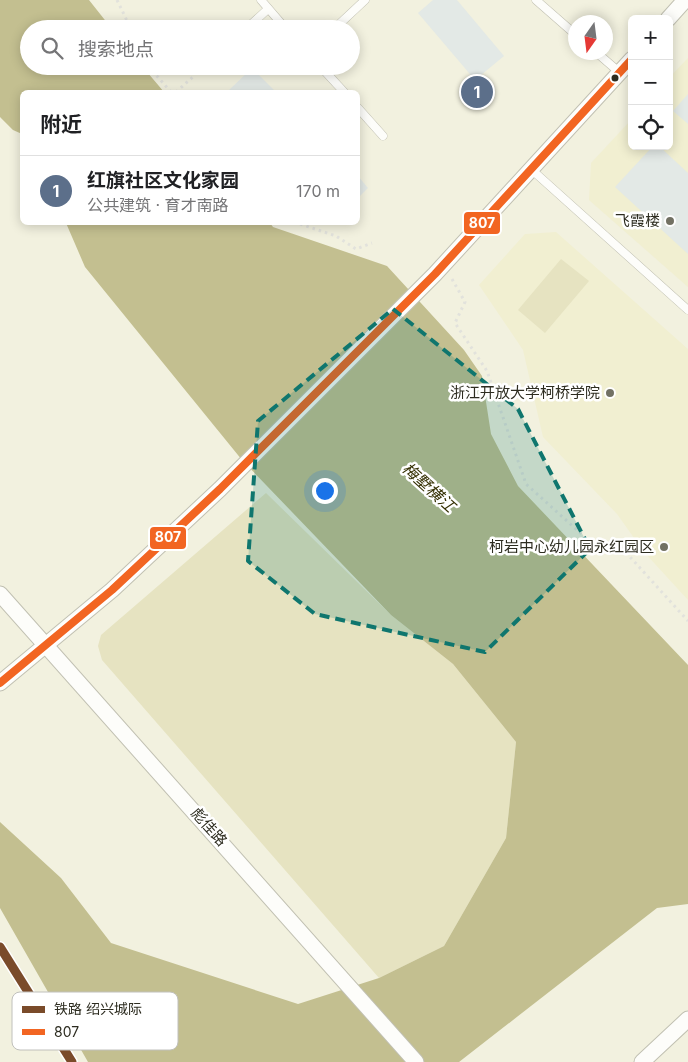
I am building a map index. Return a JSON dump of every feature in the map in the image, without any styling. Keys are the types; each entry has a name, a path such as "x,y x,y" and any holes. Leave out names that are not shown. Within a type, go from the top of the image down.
{"street":[{"path":"672,15 685,0"},
{"path":"0,683 112,590 220,489 439,270 631,60"},
{"name":"彪佳路","path":"0,594 416,1062"},
{"path":"642,1062 688,1019"}],"lane":[{"path":"261,0 278,20"},
{"path":"344,20 365,0"},
{"path":"536,0 568,28"},
{"path":"256,20 268,9"},
{"path":"605,60 619,72"},
{"path":"328,75 342,90"},
{"path":"360,110 383,136"},
{"path":"532,170 688,310"}],"path":[{"path":"117,0 126,20"},
{"path":"156,75 169,90"},
{"path":"178,90 195,75"},
{"path":"303,225 336,236 356,249 372,243"},
{"path":"439,270 466,302 455,323 487,371 526,484 587,539 622,548 688,621"}],"highlighted area":[{"path":"393,309 518,409 590,549 485,652 315,614 248,561 258,421"}],"shaded area":[{"path":"688,58 688,287 589,200 591,163 628,123 628,150 673,150 673,74"},
{"name":"浙江开放大学柯桥学院","path":"556,232 688,349 688,600 644,552 617,514 543,437 523,350 479,285 525,234"},
{"path":"561,259 589,281 545,333 518,310"},
{"path":"266,493 391,615 453,664 516,742 506,838 444,946 379,978 102,660 98,646 101,635"}],"water":[{"path":"0,0 89,0 105,20 20,20 20,75 150,75 162,90 20,90 20,133 13,130 0,117"},
{"name":"梅墅横江","path":"67,225 272,225 387,266 464,350 482,376 491,434 518,486 688,665 688,904 657,908 459,1062 88,1062 81,1050 178,1050 178,992 48,992 0,908 0,822 61,878 111,943 298,1004 379,978 444,946 506,838 516,742 453,664 391,615 242,460 85,267"}],"building":[{"path":"433,0 457,0 504,56 475,80 418,13"},
{"path":"245,75 259,75 274,90 229,90"},
{"path":"688,94 688,124 673,111"},
{"name":"飞霞楼","path":"649,150 663,150 688,173 688,254 615,187"},
{"path":"360,178 368,188 360,196"}],"rail line":[{"name":"绍兴城际","path":"0,947 28,992"},
{"name":"绍兴城际","path":"64,1050 72,1062"}],"transit line":[{"name":"807","path":"0,683 112,590 220,489 435,274 631,60"}],"place":[{"name":"红旗社区文化家园","path":"477,92"},
{"name":"飞霞楼","path":"670,221"},
{"name":"浙江开放大学柯桥学院","path":"610,393"},
{"name":"柯岩中心幼儿园永红园区","path":"664,547"}]}
